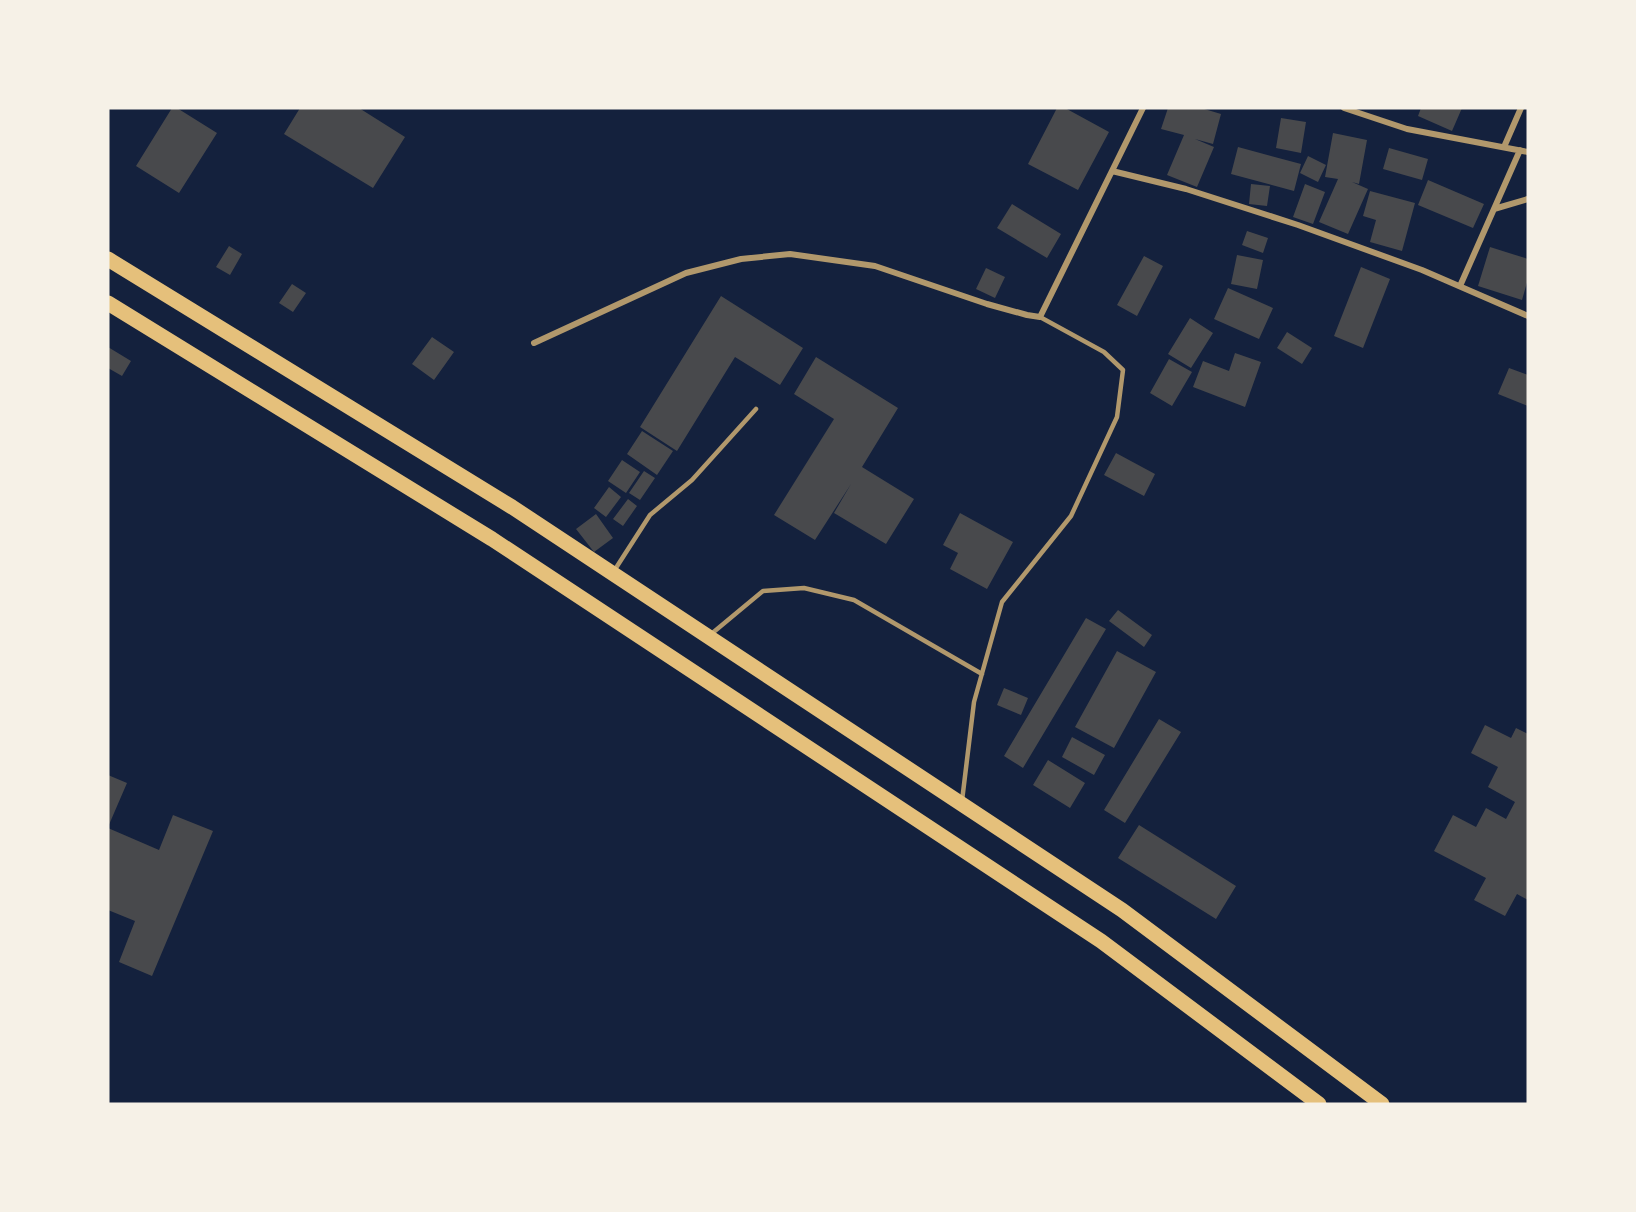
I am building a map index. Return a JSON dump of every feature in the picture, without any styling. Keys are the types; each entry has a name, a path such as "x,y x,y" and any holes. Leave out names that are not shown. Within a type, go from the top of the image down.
{"main road":[{"path":"108,259 512,507 1122,910 1382,1104"},
{"path":"108,303 492,539 1081,928 1319,1104"}],"street":[{"path":"534,343 686,273 741,259 790,254 875,266 987,304 1040,317 1143,108"},
{"path":"1344,108 1407,129 1528,152"},
{"path":"1504,147 1521,108"},
{"path":"1460,286 1520,150"},
{"path":"1112,171 1242,206 1422,270 1528,316"},
{"path":"1494,209 1528,199"}],"lane":[{"path":"962,804 974,702 1002,602 1071,516 1118,417 1123,370 1104,352 1040,317"},
{"path":"613,573 650,516 692,480 756,409"},
{"path":"708,636 763,591 804,588 854,600 982,674"}],"building":[{"path":"172,108 177,108 217,133 179,193 136,166"},
{"path":"300,108 359,108 405,137 373,188 284,134"},
{"path":"1057,108 1065,108 1109,132 1078,190 1028,164"},
{"path":"1168,108 1201,108 1221,114 1213,144 1195,139 1214,147 1197,187 1167,175 1184,135 1161,129"},
{"path":"1421,108 1462,108 1452,131 1418,116"},
{"path":"1281,118 1306,122 1301,153 1276,148"},
{"path":"1333,133 1367,140 1359,184 1352,182 1368,189 1348,234 1319,222 1338,179 1325,177"},
{"path":"1238,147 1301,164 1294,191 1231,174"},
{"path":"1389,148 1428,159 1422,180 1383,169"},
{"path":"1308,156 1326,165 1318,182 1300,173"},
{"path":"1428,180 1484,204 1473,228 1418,205"},
{"path":"1251,184 1270,186 1267,206 1249,204"},
{"path":"1305,184 1325,192 1313,224 1293,217"},
{"path":"1370,191 1415,203 1402,251 1370,242 1376,220 1363,216"},
{"path":"1012,204 1061,234 1047,258 997,228"},
{"path":"1247,231 1268,238 1263,253 1242,245"},
{"path":"229,246 242,254 230,275 216,267"},
{"path":"1490,247 1528,259 1528,279 1522,300 1478,286"},
{"path":"1237,255 1263,260 1257,289 1231,284"},
{"path":"1144,256 1163,266 1137,316 1117,305"},
{"path":"1361,267 1390,279 1363,348 1334,336"},
{"path":"986,268 1005,277 995,298 976,289"},
{"path":"292,284 306,293 293,312 279,303"},
{"path":"1228,288 1273,308 1259,339 1214,319"},
{"path":"721,296 803,348 780,385 735,357 677,451 640,427"},
{"path":"1190,318 1213,333 1191,368 1168,354"},
{"path":"1287,332 1312,348 1302,364 1277,348"},
{"path":"432,337 454,352 434,380 412,364"},
{"path":"108,347 131,361 122,376 108,368"},
{"path":"1235,353 1261,362 1245,407 1193,387 1203,361 1229,371"},
{"path":"816,357 898,408 862,467 914,499 886,544 834,513 851,484 815,540 774,515 834,419 794,394"},
{"path":"1169,359 1192,372 1172,406 1150,393"},
{"path":"1509,368 1528,375 1528,406 1498,394"},
{"path":"642,431 673,451 657,475 627,454"},
{"path":"1116,453 1155,474 1144,496 1104,475"},
{"path":"622,460 640,472 626,493 608,481"},
{"path":"644,471 655,478 640,500 629,493"},
{"path":"609,487 621,497 606,517 594,508"},
{"path":"628,499 637,506 623,526 613,519"},
{"path":"960,513 1013,542 987,589 950,569 958,553 943,545"},
{"path":"596,514 613,538 594,552 576,529"},
{"path":"1118,610 1152,635 1144,647 1109,621"},
{"path":"1086,618 1106,629 1023,768 1004,756"},
{"path":"1117,651 1156,672 1114,748 1075,727"},
{"path":"1004,688 1028,698 1021,715 997,705"},
{"path":"1159,719 1181,732 1125,823 1104,810"},
{"path":"1485,725 1511,738 1516,728 1528,734 1528,900 1517,894 1505,916 1474,900 1486,878 1434,851 1453,815 1476,827 1486,808 1506,819 1515,802 1488,787 1498,767 1471,753"},
{"path":"1072,737 1105,755 1094,775 1062,757"},
{"path":"1048,760 1085,783 1070,808 1033,785"},
{"path":"108,775 127,783 108,827"},
{"path":"173,815 213,831 152,976 119,962 135,921 108,910 108,828 159,850"},
{"path":"1139,825 1236,886 1216,919 1118,858"}]}
